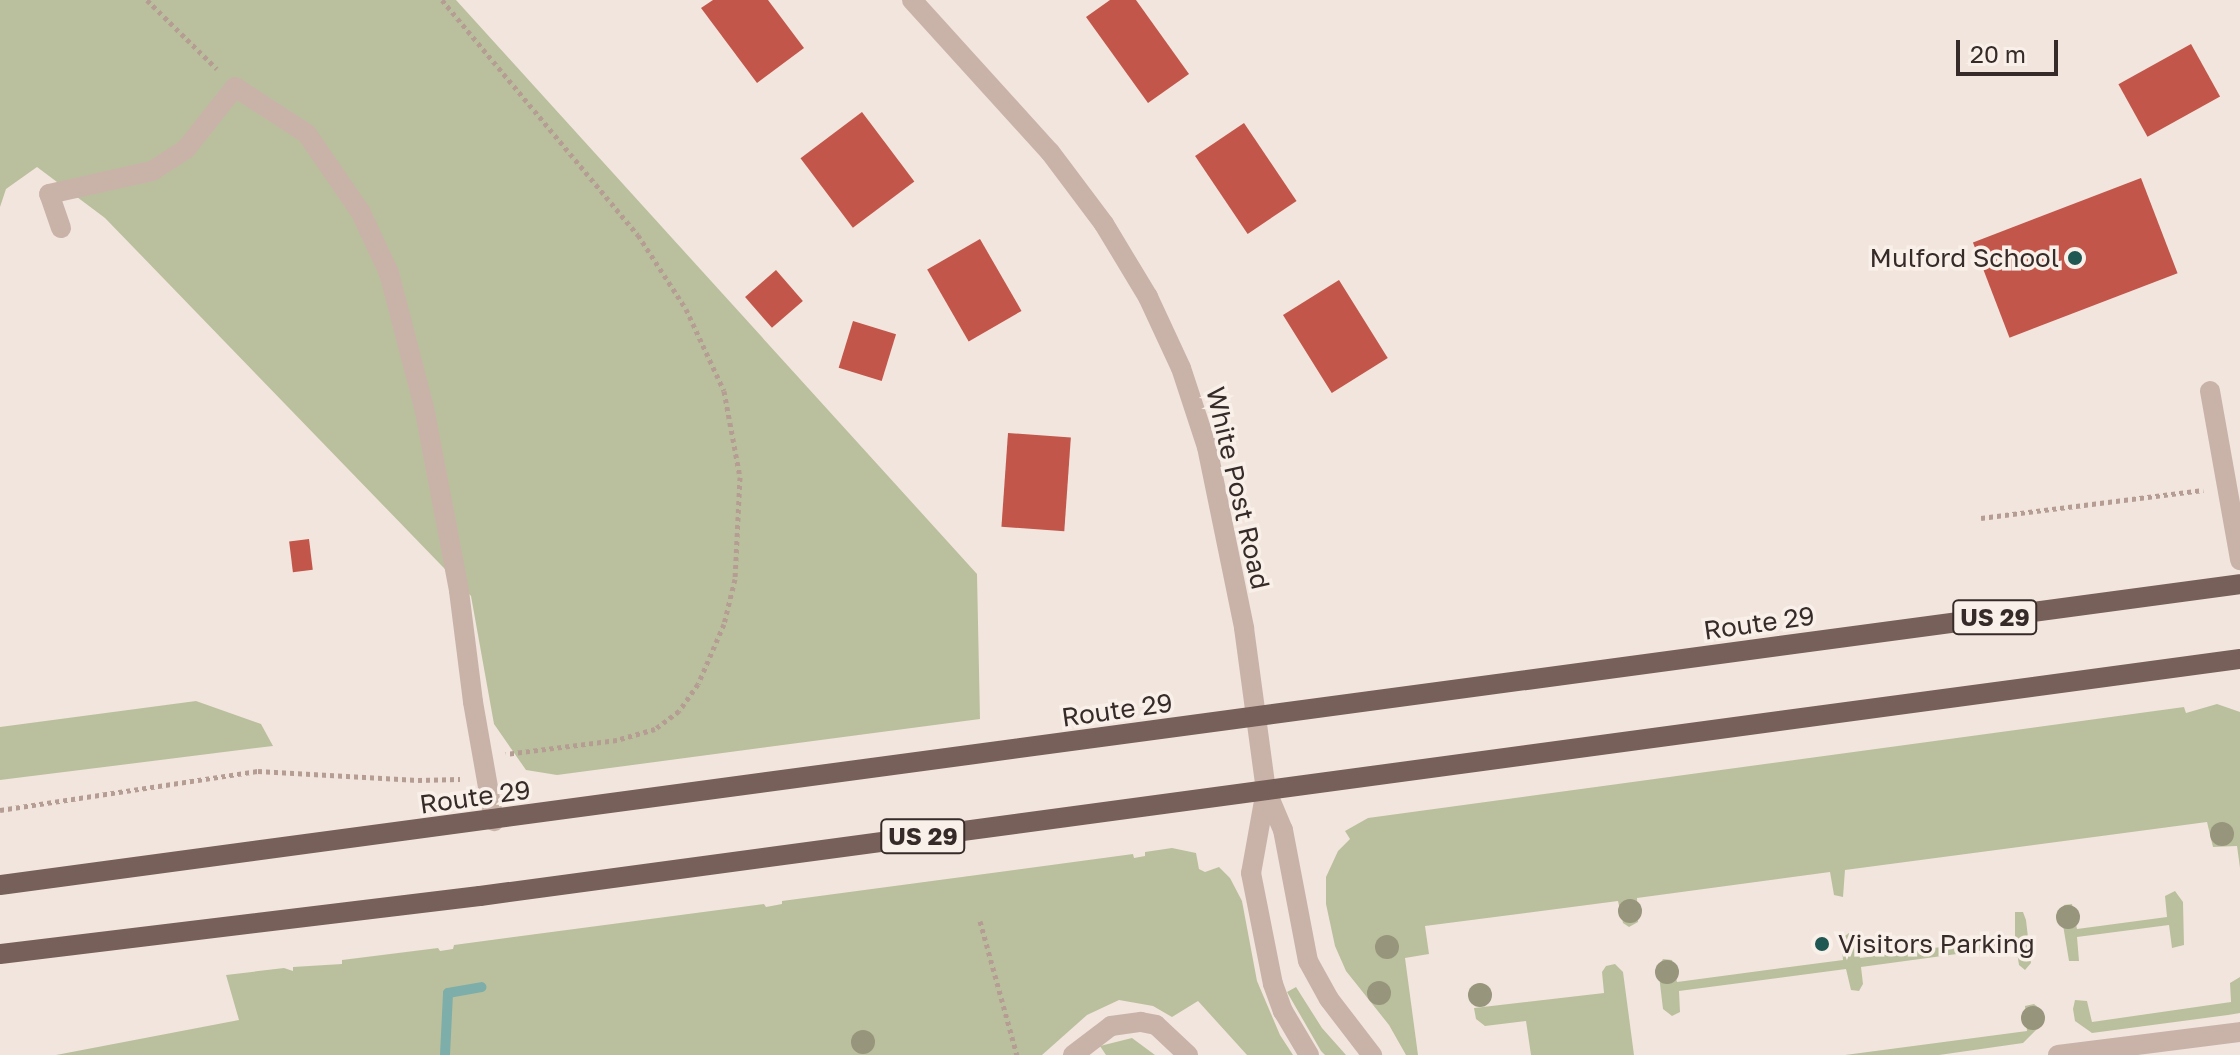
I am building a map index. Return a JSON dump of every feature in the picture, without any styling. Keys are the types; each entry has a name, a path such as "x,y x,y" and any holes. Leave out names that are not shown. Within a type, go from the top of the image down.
{"main road":[{"name":"Route 29","path":"0,885 2240,584"},
{"name":"US 29","path":"0,954 496,894 2240,659"}],"street":[{"name":"White Post Road","path":"912,0 1050,152 1104,224 1148,297 1181,368 1207,447 1244,628 1266,790"},
{"path":"61,228 49,194 152,171 186,149 235,87 307,134 361,213 389,273 424,407 459,591 494,821"},
{"path":"2210,391 2240,560"},
{"path":"1266,790 1251,873 1273,984 1283,1011 1309,1055"},
{"path":"1266,790 1283,830 1308,961 1329,999 1372,1055"},
{"path":"1073,1055 1111,1026 1141,1022 1156,1025 1188,1055"},
{"path":"2061,1055 2240,1032"}],"path":[{"path":"147,0 235,87"},
{"path":"0,810 258,771 418,780 464,778 483,762 515,751 617,740 655,729 679,711 698,684 724,624 735,579 740,477 724,391 686,309 638,235 442,0"},
{"path":"1981,518 2227,487"},
{"path":"980,921 1017,1055"}],"green space":[{"path":"0,0 456,0 977,574 980,719 557,775 526,770 494,724 471,596 105,218 37,167 6,189 0,207"},
{"path":"196,701 261,724 273,746 0,780 0,727"},
{"path":"2217,704 2240,712 2240,868 2237,846 2213,847 2207,822 1845,870 1843,897 1834,895 1830,872 1637,898 1638,922 1629,927 1623,923 1618,901 1425,926 1429,954 1405,958 1418,1055 1406,1055 1389,1025 1346,971 1335,946 1326,904 1326,877 1338,851 1350,839 1345,831 1368,818 2184,707 2186,713"},
{"path":"1172,848 1196,853 1199,869 1205,872 1219,867 1230,878 1242,901 1257,981 1280,1035 1293,1055 1247,1055 1198,1001 1172,1017 1153,1006 1119,1000 1087,1015 1042,1055 56,1055 239,1020 226,975 284,968 293,971 293,967 342,964 342,960 438,948 440,951 453,949 454,945 764,904 766,907 782,904 782,901 1133,854 1134,858 1145,856 1145,852"},
{"path":"2175,891 2183,902 2184,945 2172,948 2169,925 2077,937 2079,961 2069,961 2061,913 2064,905 2072,904 2077,929 2167,917 2165,896"},
{"path":"2015,912 2023,912 2026,920 2031,963 2025,970 2019,965 2016,946 1861,967 1863,984 1859,991 1851,990 1846,969 1679,991 1680,1012 1672,1016 1663,1009 1658,967 1663,959 1672,960 1677,982 1843,960 1841,939 1849,933 1855,937 1860,958 2015,937"},
{"path":"1615,964 1623,972 1634,1055 1531,1055 1526,1021 1485,1026 1476,1019 1474,1008 1604,993 1602,972 1606,966"},
{"path":"2240,977 2240,1013 2092,1033 2075,1021 2075,1000 2087,1001 2092,1022 2231,1002 2230,983"},
{"path":"1296,987 1322,1028 1346,1055 1325,1055 1321,1051 1287,992"},
{"path":"2034,1004 2039,1008 2039,1027 2023,1043 1939,1055 1845,1055 2027,1031 2025,1006"},
{"path":"1132,1038 1155,1055 1106,1055 1100,1046"}],"building":[{"path":"713,0 768,0 804,48 757,83 701,8"},
{"path":"1110,0 1136,0 1189,74 1148,103 1086,17"},
{"path":"2191,44 2220,96 2147,137 2118,84"},
{"path":"862,112 914,181 853,228 801,158"},
{"path":"1244,123 1297,201 1248,234 1195,156"},
{"name":"Mulford School","path":"2141,178 2178,273 2010,338 1973,243"},
{"path":"980,239 1022,311 969,341 927,270"},
{"path":"776,270 803,301 772,328 745,297"},
{"path":"1339,280 1388,358 1332,393 1283,315"},
{"path":"853,321 896,334 882,381 839,368"},
{"path":"1008,433 1071,437 1064,531 1001,527"},
{"path":"309,539 313,570 293,572 289,541"}],"waterway":[{"path":"445,1055 448,993 481,987"}],"place":[{"name":"Mulford School","path":"2075,258"},
{"name":"Visitors Parking","path":"1822,944"}]}
